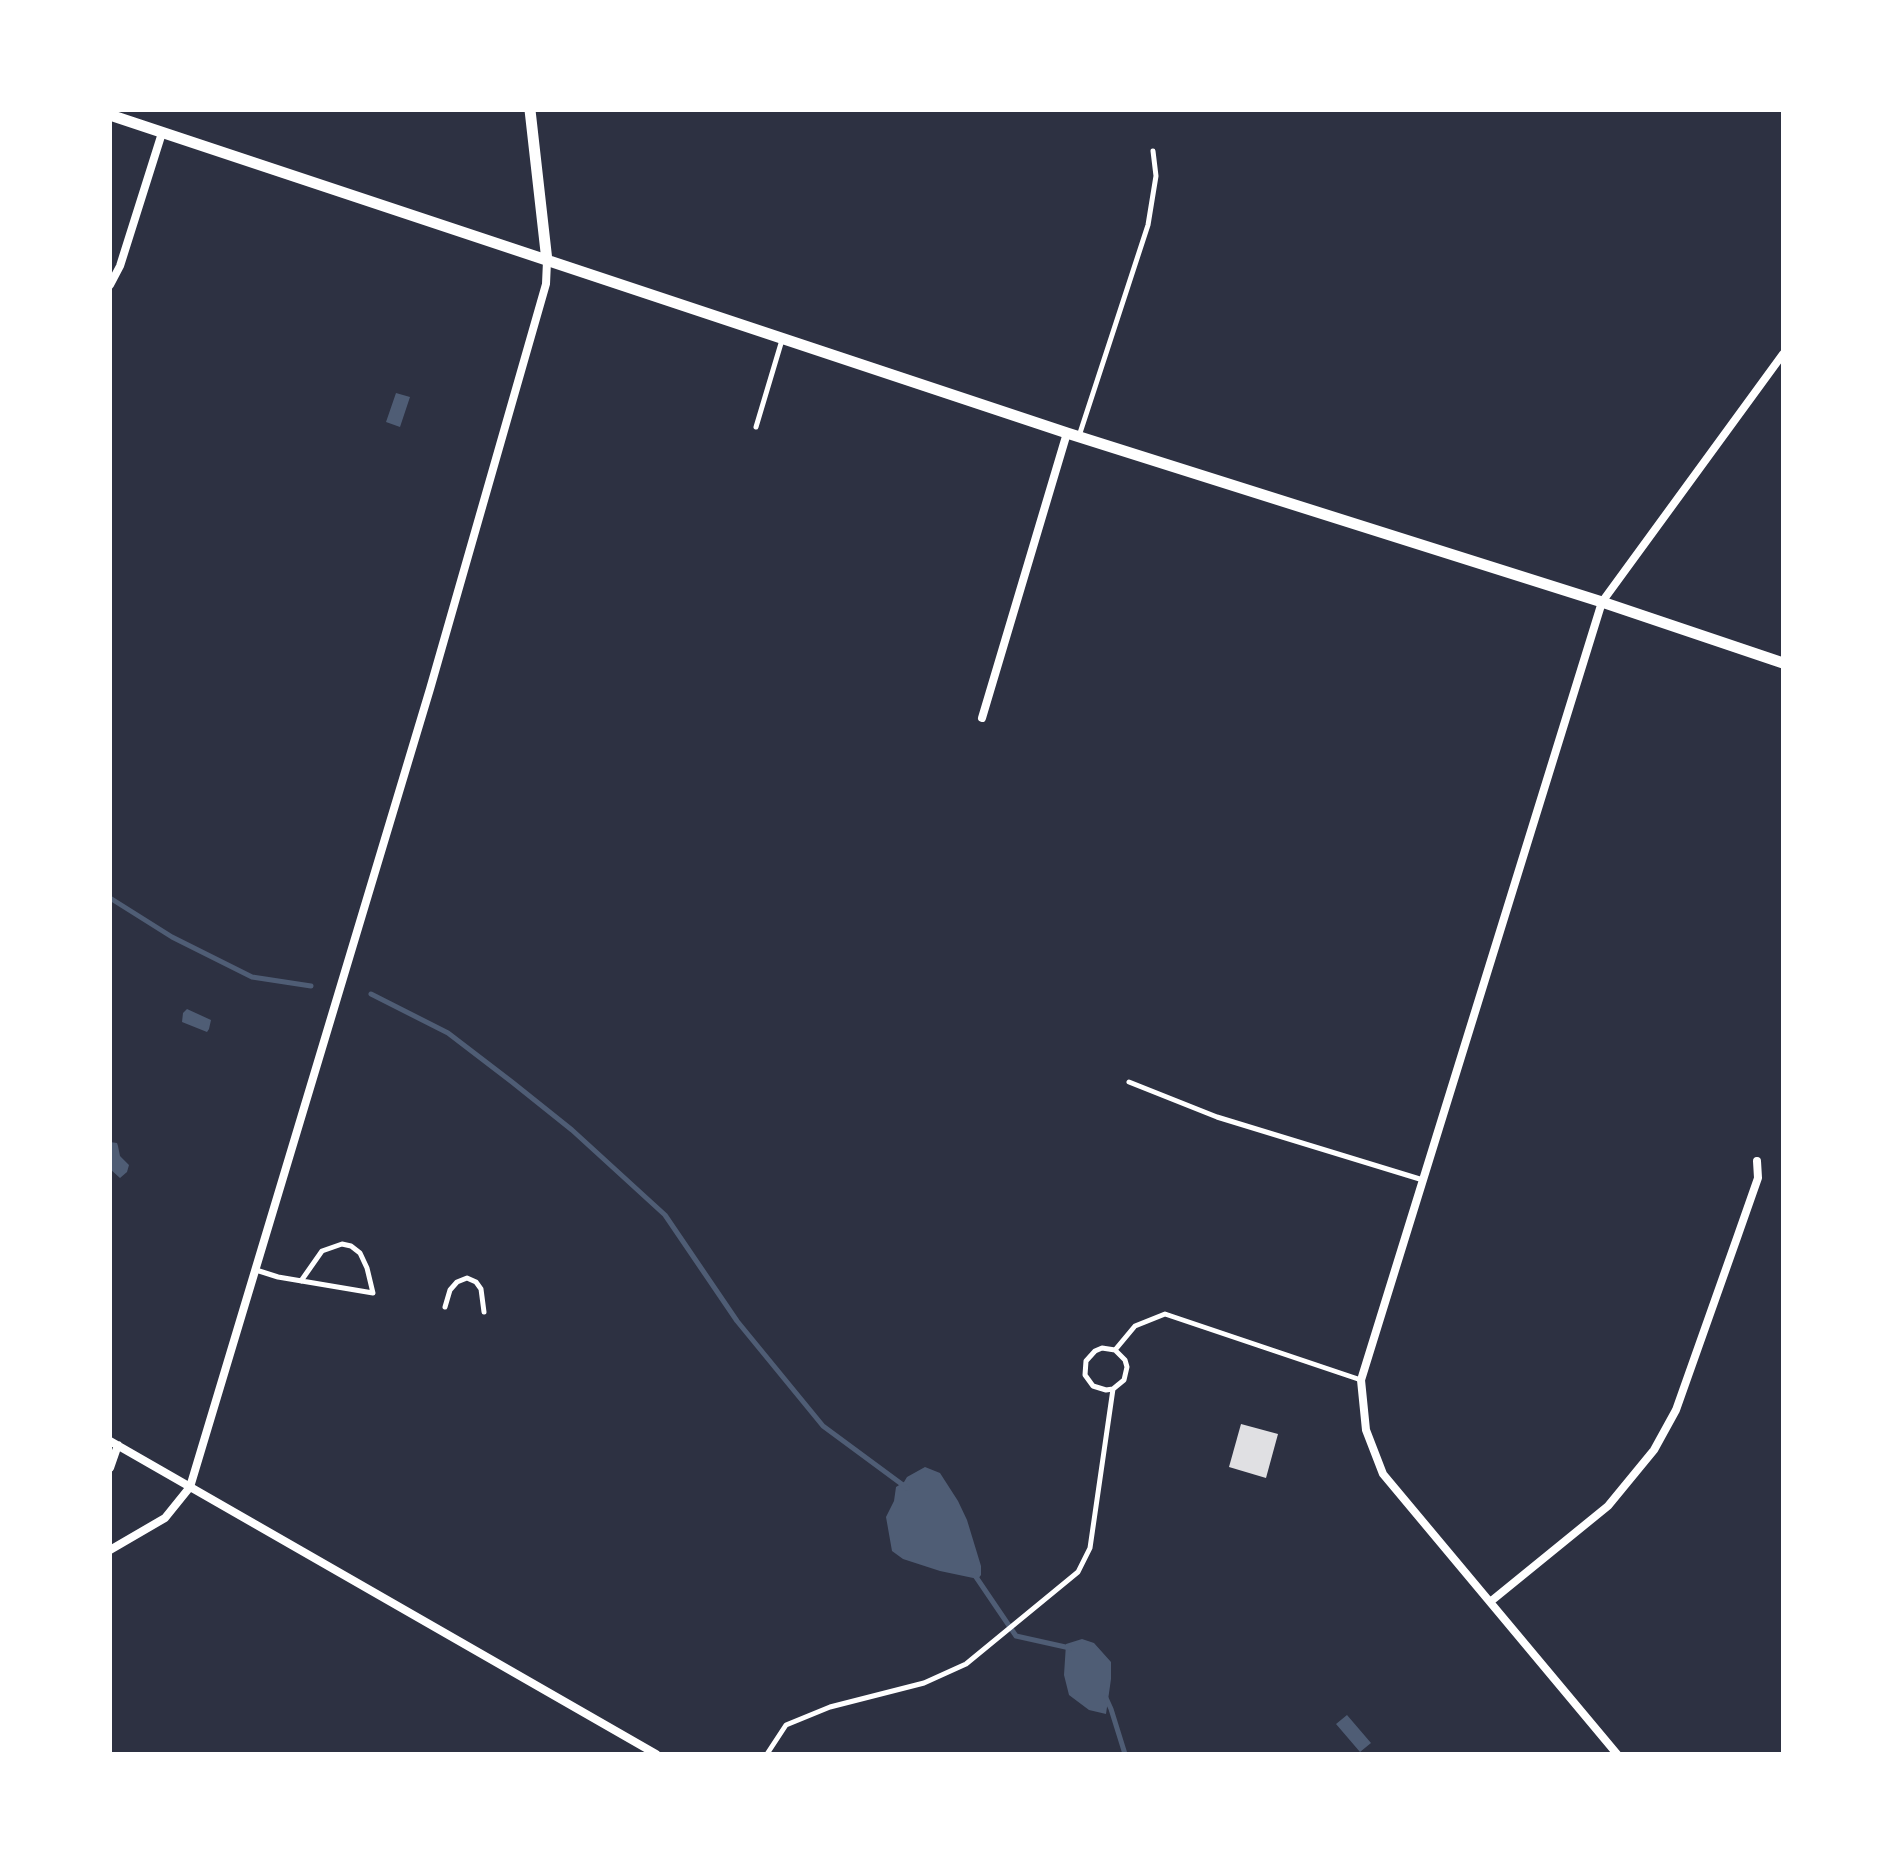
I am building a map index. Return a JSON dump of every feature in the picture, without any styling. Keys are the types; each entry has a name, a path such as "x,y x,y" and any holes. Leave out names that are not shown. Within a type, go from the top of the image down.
{"street":[{"path":"110,1550 165,1518 190,1487 434,674 546,284 547,261 530,110"},
{"path":"110,115 1073,435 1602,602 1783,663"},
{"path":"110,285 120,266 162,133"},
{"path":"1617,1754 1383,1474 1366,1430 1361,1380 1602,602 1783,354"},
{"path":"982,718 1073,435"},
{"path":"1490,1602 1608,1506 1654,1450 1676,1410 1758,1178 1757,1161"},
{"path":"110,1468 114,1443 656,1754"}],"lane":[{"path":"1073,435 1148,225 1156,176 1153,151"},
{"path":"756,427 783,339"},
{"path":"1129,1082 1217,1117 1423,1180"},
{"path":"255,1270 278,1277 301,1281 373,1293 360,1253 342,1244 322,1251 301,1281"},
{"path":"445,1307 450,1290 457,1282 467,1278 476,1282 481,1289 484,1312"},
{"path":"1115,1350 1135,1326 1165,1314 1361,1380"},
{"path":"1102,1348 1115,1350 1125,1360 1127,1367 1124,1380 1113,1389 1093,1386 1085,1375 1089,1355 1102,1348"},
{"path":"767,1754 786,1725 830,1707 924,1683 966,1664 1078,1572 1090,1548 1113,1389"}],"water":[{"path":"396,393 410,397 400,427 386,422"},
{"path":"187,1009 211,1020 207,1032 182,1022"},
{"path":"110,1142 117,1143 120,1156 129,1165 120,1178 110,1169"},
{"path":"925,1467 940,1473 967,1520 981,1566 978,1579 903,1559 892,1551 886,1517 894,1501 896,1487"},
{"path":"1082,1639 1094,1643 1111,1662 1106,1714 1089,1710 1069,1695 1064,1675 1066,1644"},
{"path":"1347,1715 1371,1743 1360,1752 1336,1724"}],"building":[{"path":"1241,1424 1278,1434 1266,1478 1229,1467"}],"waterway":[{"path":"110,898 172,937 252,977 311,986"},
{"path":"371,994 448,1033 572,1130 665,1215 737,1321 823,1426 907,1488"},
{"path":"974,1574 1016,1636 1070,1648"},
{"path":"1106,1698 1125,1754"}]}
